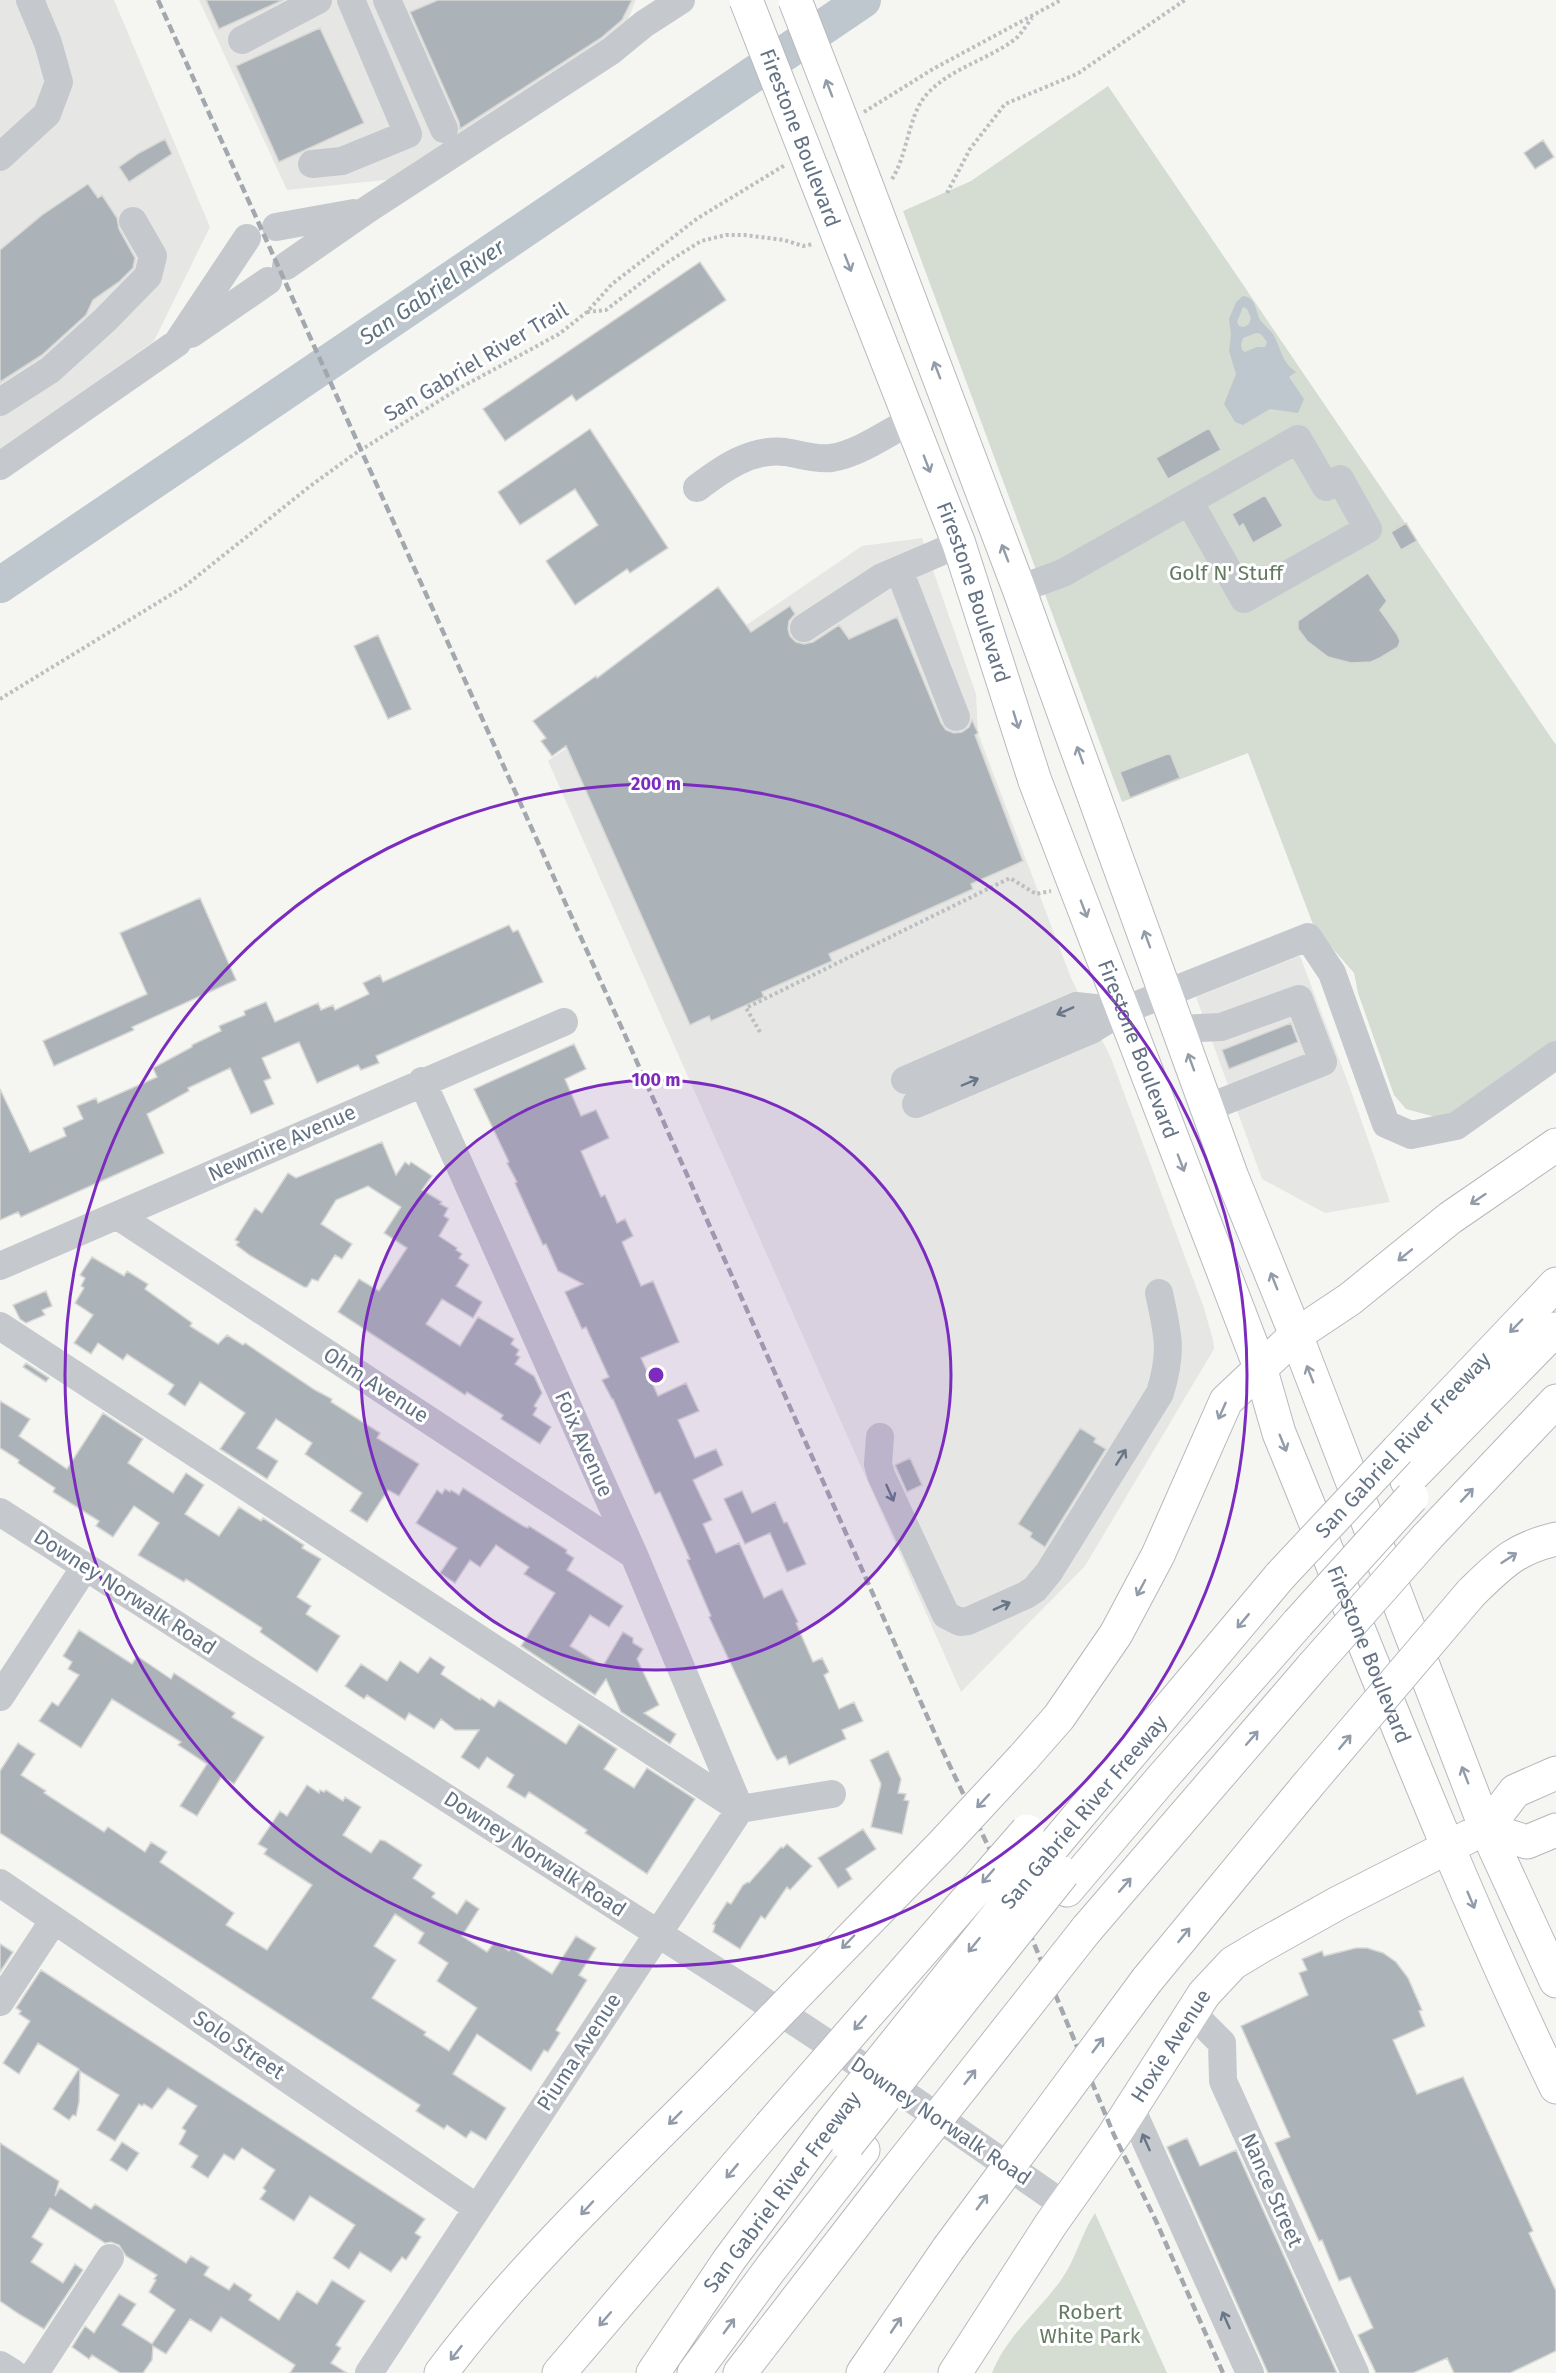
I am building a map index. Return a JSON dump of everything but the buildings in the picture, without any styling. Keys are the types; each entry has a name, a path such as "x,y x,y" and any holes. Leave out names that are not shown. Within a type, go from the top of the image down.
{"main road":[{"name":"Firestone Boulevard","path":"746,0 803,164 837,234 959,544 1035,781 1260,1367 1279,1433 1448,1846 1514,2000 1556,2087"},
{"name":"Firestone Boulevard","path":"795,0 854,130 871,196 1019,589 1232,1177 1296,1335 1486,1829 1556,1981"},
{"path":"959,544 984,572 1029,690 1037,698 1059,700"},
{"path":"441,2373 495,2305 603,2191 943,1844 1059,1717 1116,1634 1158,1556 1226,1401 1296,1335 1350,1299 1450,1218 1556,1146"},
{"name":"San Gabriel River Freeway","path":"653,2373 729,2260 846,2140 1101,1791 1280,1576 1556,1284"},
{"path":"559,2373 770,2126 1052,1861 1295,1615 1556,1329"},
{"path":"1409,1490 1556,1346"},
{"path":"740,2373 1086,1930 1313,1666 1427,1538 1556,1401"},
{"path":"863,2373 948,2249 1147,1980 1307,1786 1472,1593 1502,1563 1531,1545 1556,1539"},
{"path":"1556,1773 1515,1791 1486,1829 1527,1842 1556,1830"},
{"name":"Hoxie Avenue","path":"956,2373 1064,2205 1131,2108 1191,2012 1204,1994 1233,1963 1338,1903 1486,1829"},
{"path":"694,2373 771,2268 846,2140 1052,1861"},
{"path":"765,2373 895,2172"}],"street":[{"path":"0,157 47,114 59,82 48,44 30,0"},
{"path":"242,40 318,0"},
{"path":"312,164 342,161 408,134 351,0"},
{"path":"387,0 444,129"},
{"path":"644,24 659,0"},
{"path":"0,466 368,209 611,51 644,24 681,0"},
{"path":"276,227 341,217 368,209"},
{"path":"0,402 50,370 105,320 148,276 153,256 133,221"},
{"path":"177,343 247,238"},
{"path":"697,488 726,466 744,458 765,452 783,451 829,458 846,454 910,422"},
{"path":"1019,589 1063,573 1298,439 1326,487 1340,479 1368,529 1244,599 1190,501"},
{"path":"804,628 882,577 959,544"},
{"path":"899,570 956,717"},
{"path":"911,1092 1076,1006 1122,1011 1308,937 1332,973 1386,1124 1411,1135 1456,1126 1556,1055"},
{"path":"1179,1029 1221,1027 1299,999 1323,1062 1207,1108"},
{"name":"Newmire Avenue","path":"0,1266 564,1022"},
{"name":"Foix Avenue","path":"422,1082 634,1555 740,1809"},
{"name":"Ohm Avenue","path":"118,1216 634,1555"},
{"path":"880,1437 878,1464 882,1475 946,1615 960,1622 968,1621 1026,1595 1035,1589 1049,1572 1160,1393 1169,1359 1169,1342 1159,1293"},
{"path":"0,1326 740,1809 832,1794"},
{"name":"Downey Norwalk Road","path":"0,1512 906,2095 1064,2205"},
{"path":"0,1697 85,1567"},
{"name":"Piuma Avenue","path":"369,2373 740,1809"},
{"name":"Solo Street","path":"0,1883 477,2208"},
{"path":"0,2002 54,1920"},
{"name":"Nance Street","path":"1191,2012 1222,2043 1223,2081 1354,2373"},
{"path":"1131,2108 1250,2373"},
{"path":"35,2373 110,2258"},
{"path":"0,2365 13,2373"}],"path":[{"path":"854,130 933,69 1061,0"},
{"path":"947,193 970,149 1005,104 1077,74 1185,0"},
{"path":"871,196 890,182 900,166 919,104 928,92 1015,39 1034,16"},
{"name":"San Gabriel River Trail","path":"0,700 185,586 309,487 353,455 458,389 542,345 574,324 612,284 698,218 803,164"},
{"path":"587,312 606,310 668,261 701,241 726,235 744,235 784,240 803,246 837,234"},
{"path":"760,1032 746,1008 1010,878 1036,894 1076,886"}],"shaded area":[{"path":"0,0 114,0 210,227 154,341 0,451"},
{"path":"199,0 636,0 625,27 395,179 287,190"},
{"path":"1243,296 1251,300 1259,318 1272,332 1286,361 1296,372 1289,377 1304,399 1298,413 1270,409 1243,425 1235,422 1224,404 1236,374 1229,351 1231,334 1229,319 1236,302","holes":["1243,307 1247,309 1251,318 1249,324 1244,327 1239,326 1237,322","1256,333 1261,334 1267,342 1265,347 1257,347 1245,352 1242,350 1243,338"]},
{"path":"922,538 976,694 978,733 1071,978 1111,1058 1204,1308 1214,1349 1085,1566 961,1692 548,761 862,546"},
{"path":"1300,956 1390,1202 1325,1213 1262,1179 1196,997"}],"green space":[{"name":"Golf N' Stuff","path":"1108,86 1556,745 1556,1048 1443,1119 1406,1109 1394,1095 1358,993 1354,973 1314,927 1248,753 1122,802 903,211 971,181"},
{"name":"Robert White Park","path":"1095,2213 1167,2373 992,2373 998,2359 1014,2335 1061,2280"}],"waterway":[{"name":"San Gabriel River","path":"0,585 863,0"}],"railway":[{"path":"158,0 629,1044 939,1743 1030,1934 1114,2135 1156,2221 1223,2373"}]}
